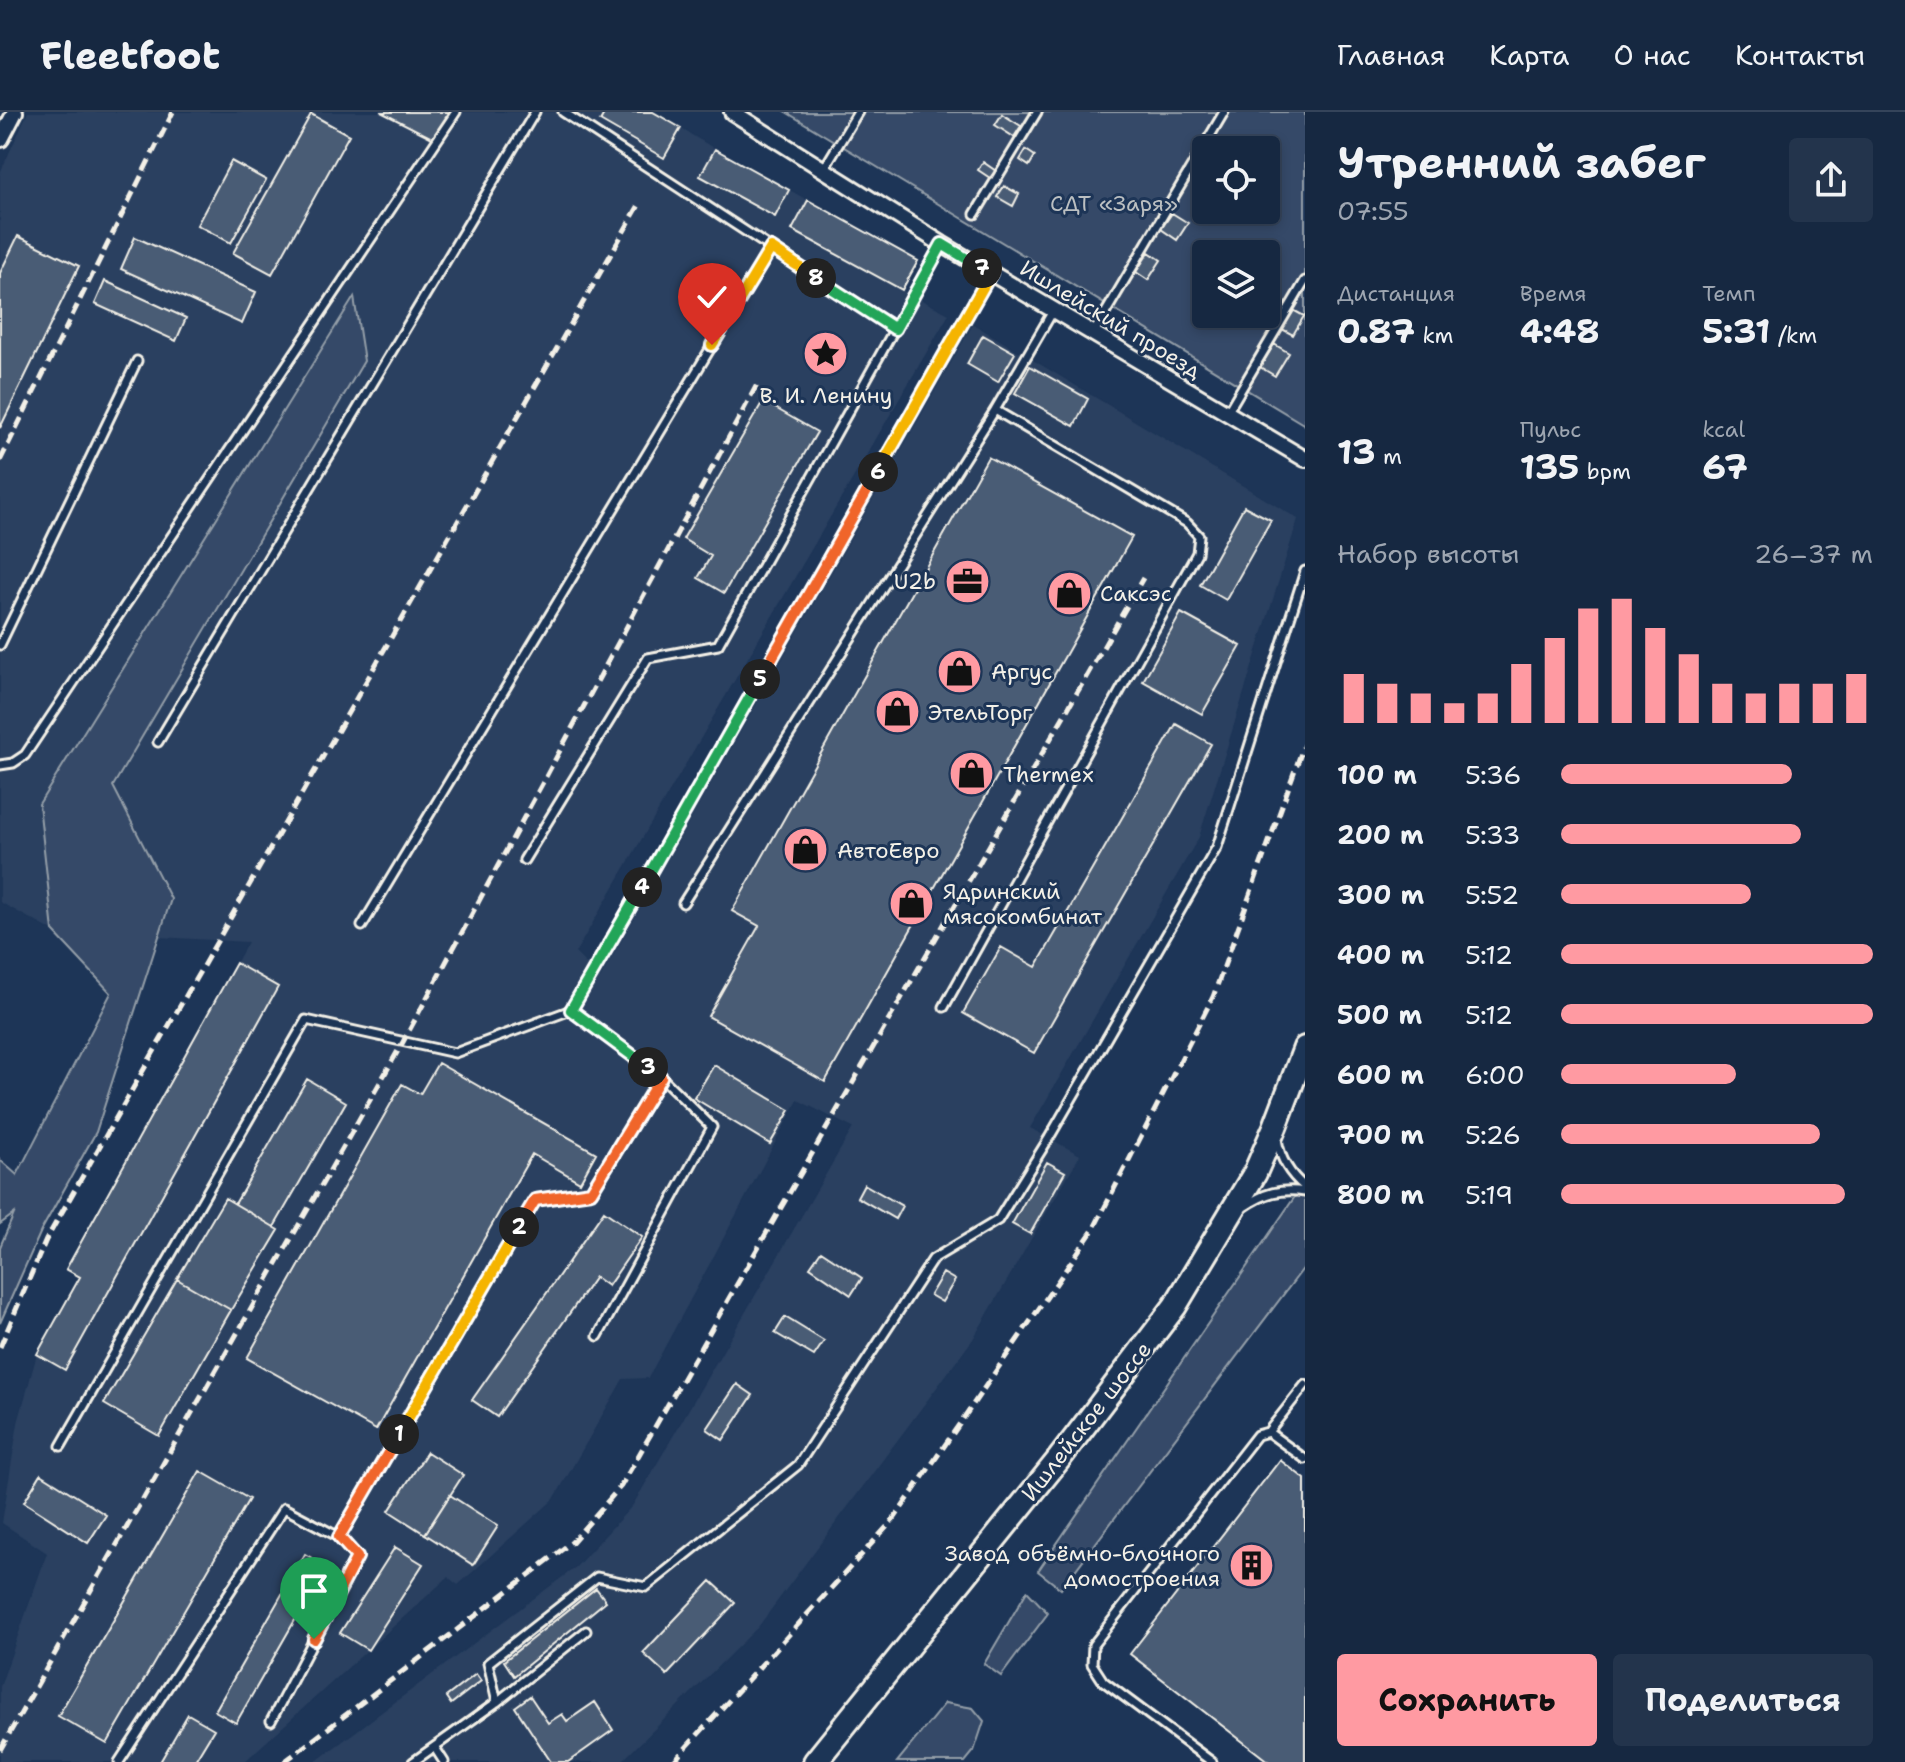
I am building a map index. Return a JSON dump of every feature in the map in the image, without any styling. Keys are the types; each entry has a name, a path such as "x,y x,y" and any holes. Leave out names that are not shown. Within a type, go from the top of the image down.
{"main road":[{"name":"Ишлейское шоссе","path":"815,1762 1059,1459 1158,1329 1228,1222 1255,1173 1305,1048"}],"street":[{"path":"0,140 15,112"},
{"name":"Ишлейский проезд","path":"732,112 942,244 1305,459"}],"lane":[{"path":"0,765 13,763 25,755 456,112"},
{"path":"158,742 535,112"},
{"path":"563,112 895,329"},
{"path":"823,170 858,112"},
{"path":"975,214 1037,112"},
{"path":"1093,334 1224,112"},
{"path":"524,860 648,658 718,645 942,244"},
{"path":"362,926 771,248"},
{"path":"61,1446 306,1020 455,1053 571,1010 991,273"},
{"path":"1227,413 1305,281"},
{"path":"683,903 995,410 1053,310"},
{"path":"0,645 137,361"},
{"path":"944,1007 1197,553 1199,536 1187,523 995,410"},
{"path":"497,1702 488,1663 597,1577 646,1587 798,1465 933,1259 998,1220 1049,1138 1217,847 1305,571"},
{"path":"571,1010 661,1077 712,1127 598,1336"},
{"path":"339,1537 535,1200 591,1192 661,1077"},
{"path":"1275,1127 1278,1146 1286,1165 1305,1190"},
{"path":"1228,1222 1265,1194 1286,1189 1305,1190"},
{"path":"1212,1762 1103,1681 1092,1664 1093,1645 1257,1435 1268,1432 1305,1385"},
{"path":"1268,1432 1305,1459"},
{"path":"119,1762 284,1508 339,1537 357,1557 271,1721"},
{"path":"413,1762 497,1702 586,1631"},
{"path":"435,1748 444,1762"}],"shaded area":[{"path":"28,112 653,112 918,261 902,290 949,314 575,953 600,978 973,324 1298,519 1199,837 1030,1128 1080,1155 973,1339 758,1627 621,1762 315,1762 576,1567 633,1505 853,1128 798,1100 648,1378 623,1379 554,1499 458,1585 448,1577 244,1762 0,1762 0,1687 47,1553 2,1523 18,1423 37,1354 80,1277 66,1269 248,942 53,931 0,902 0,173"}],"green space":[{"name":"СДТ «Заря»","path":"786,112 1305,112 1305,425"},
{"path":"354,297 364,361 113,786 171,899 96,1132 41,1231 0,1323 0,1247 14,1214 0,1224 0,1160 17,1175 111,993 53,931 39,804"},
{"path":"1305,1182 1305,1266 1061,1589 1038,1571"},
{"path":"1027,1591 1048,1613 1001,1676 984,1664"},
{"path":"945,1703 973,1708 984,1721 974,1751 965,1762 897,1762"}],"building":[{"path":"381,112 450,112 436,140"},
{"path":"605,112 653,112 681,128 664,158 600,121"},
{"path":"311,114 349,135 272,274 233,253"},
{"path":"1002,114 1021,126 1014,137 995,125"},
{"path":"715,149 789,190 775,217 700,176"},
{"path":"1026,150 1035,156 1029,166 1020,160"},
{"path":"231,161 266,180 231,243 197,225"},
{"path":"983,162 996,171 990,178 978,170"},
{"path":"1004,186 1019,194 1013,206 997,197"},
{"path":"808,200 918,261 902,290 792,230"},
{"path":"1172,213 1188,223 1177,240 1161,229"},
{"path":"18,236 79,266 0,428 0,273"},
{"path":"135,237 256,292 242,324 121,269"},
{"path":"1149,252 1161,260 1148,280 1136,272"},
{"path":"105,281 186,318 176,341 95,304"},
{"path":"1293,310 1304,316 1293,335 1282,329"},
{"path":"983,335 1015,353 998,382 967,364"},
{"path":"1274,344 1289,353 1275,376 1260,367"},
{"path":"1030,366 1088,399 1074,426 1015,393"},
{"path":"763,401 817,432 724,593 698,578 711,556 683,539"},
{"path":"988,457 1132,537 825,1082 708,1016 759,926 732,911"},
{"path":"1244,506 1271,520 1226,600 1200,585"},
{"path":"1181,613 1241,646 1202,714 1143,681"},
{"path":"1176,724 1211,744 1034,1053 963,1013 1001,947 1036,967"},
{"path":"236,963 278,987 65,1370 37,1354 80,1277 66,1269"},
{"path":"438,1063 596,1153 580,1182 532,1154 376,1430 247,1358 402,1084 420,1094"},
{"path":"714,1065 790,1110 770,1144 694,1098"},
{"path":"307,1079 346,1102 274,1227 235,1204"},
{"path":"1047,1162 1065,1172 1030,1234 1012,1224"},
{"path":"864,1184 902,1206 895,1219 857,1197"},
{"path":"225,1198 279,1230 231,1310 177,1279"},
{"path":"604,1211 642,1237 608,1286 595,1277 497,1417 472,1400"},
{"path":"821,1251 862,1278 851,1295 810,1267"},
{"path":"943,1273 955,1280 942,1302 930,1295"},
{"path":"177,1279 231,1310 159,1436 104,1404"},
{"path":"785,1317 824,1341 814,1356 775,1333"},
{"path":"737,1384 753,1395 723,1440 707,1429"},
{"path":"427,1452 463,1475 425,1534 389,1511"},
{"name":"Завод объёмно-блочного домостроения","path":"1280,1460 1305,1479 1305,1762 1269,1762 1130,1654"},
{"path":"200,1471 249,1499 107,1744 58,1716"},
{"path":"41,1474 106,1515 88,1543 24,1502"},
{"path":"450,1495 498,1526 473,1565 425,1534"},
{"path":"395,1547 423,1564 368,1650 340,1633"},
{"path":"305,1554 326,1566 236,1723 215,1711"},
{"path":"711,1581 735,1603 667,1675 643,1653"},
{"path":"596,1588 606,1601 514,1676 504,1661"},
{"path":"476,1674 481,1681 451,1704 446,1697"},
{"path":"530,1696 548,1723 562,1714 567,1721 595,1702 613,1730 568,1762 551,1762 515,1707"},
{"path":"188,1714 214,1729 194,1762 160,1762"}],"railway":[{"path":"0,461 173,112"},
{"path":"0,1347 46,1240 639,205"},
{"path":"0,1750 403,1042 759,381"},
{"path":"284,1762 572,1542 621,1486 1143,578"},
{"path":"673,1762 894,1519 1093,1230 1213,997 1305,742"}],"place":[{"name":"В. И. Ленину","path":"826,354"},
{"name":"U2b","path":"967,581"},
{"name":"Саксэс","path":"1069,593"},
{"name":"Аргус","path":"960,671"},
{"name":"ЭтельТорг","path":"897,712"},
{"name":"Thermex","path":"972,774"},
{"name":"АвтоЕвро","path":"806,850"},
{"name":"Ядринский мясокомбинат","path":"912,904"},
{"name":"Завод объёмно-блочного домостроения","path":"1251,1566"}],"route":[{"path":"314,1639 357,1557 339,1537 535,1200 591,1192 661,1077 571,1010 991,273 942,244 895,329 771,248 712,345"}]}
